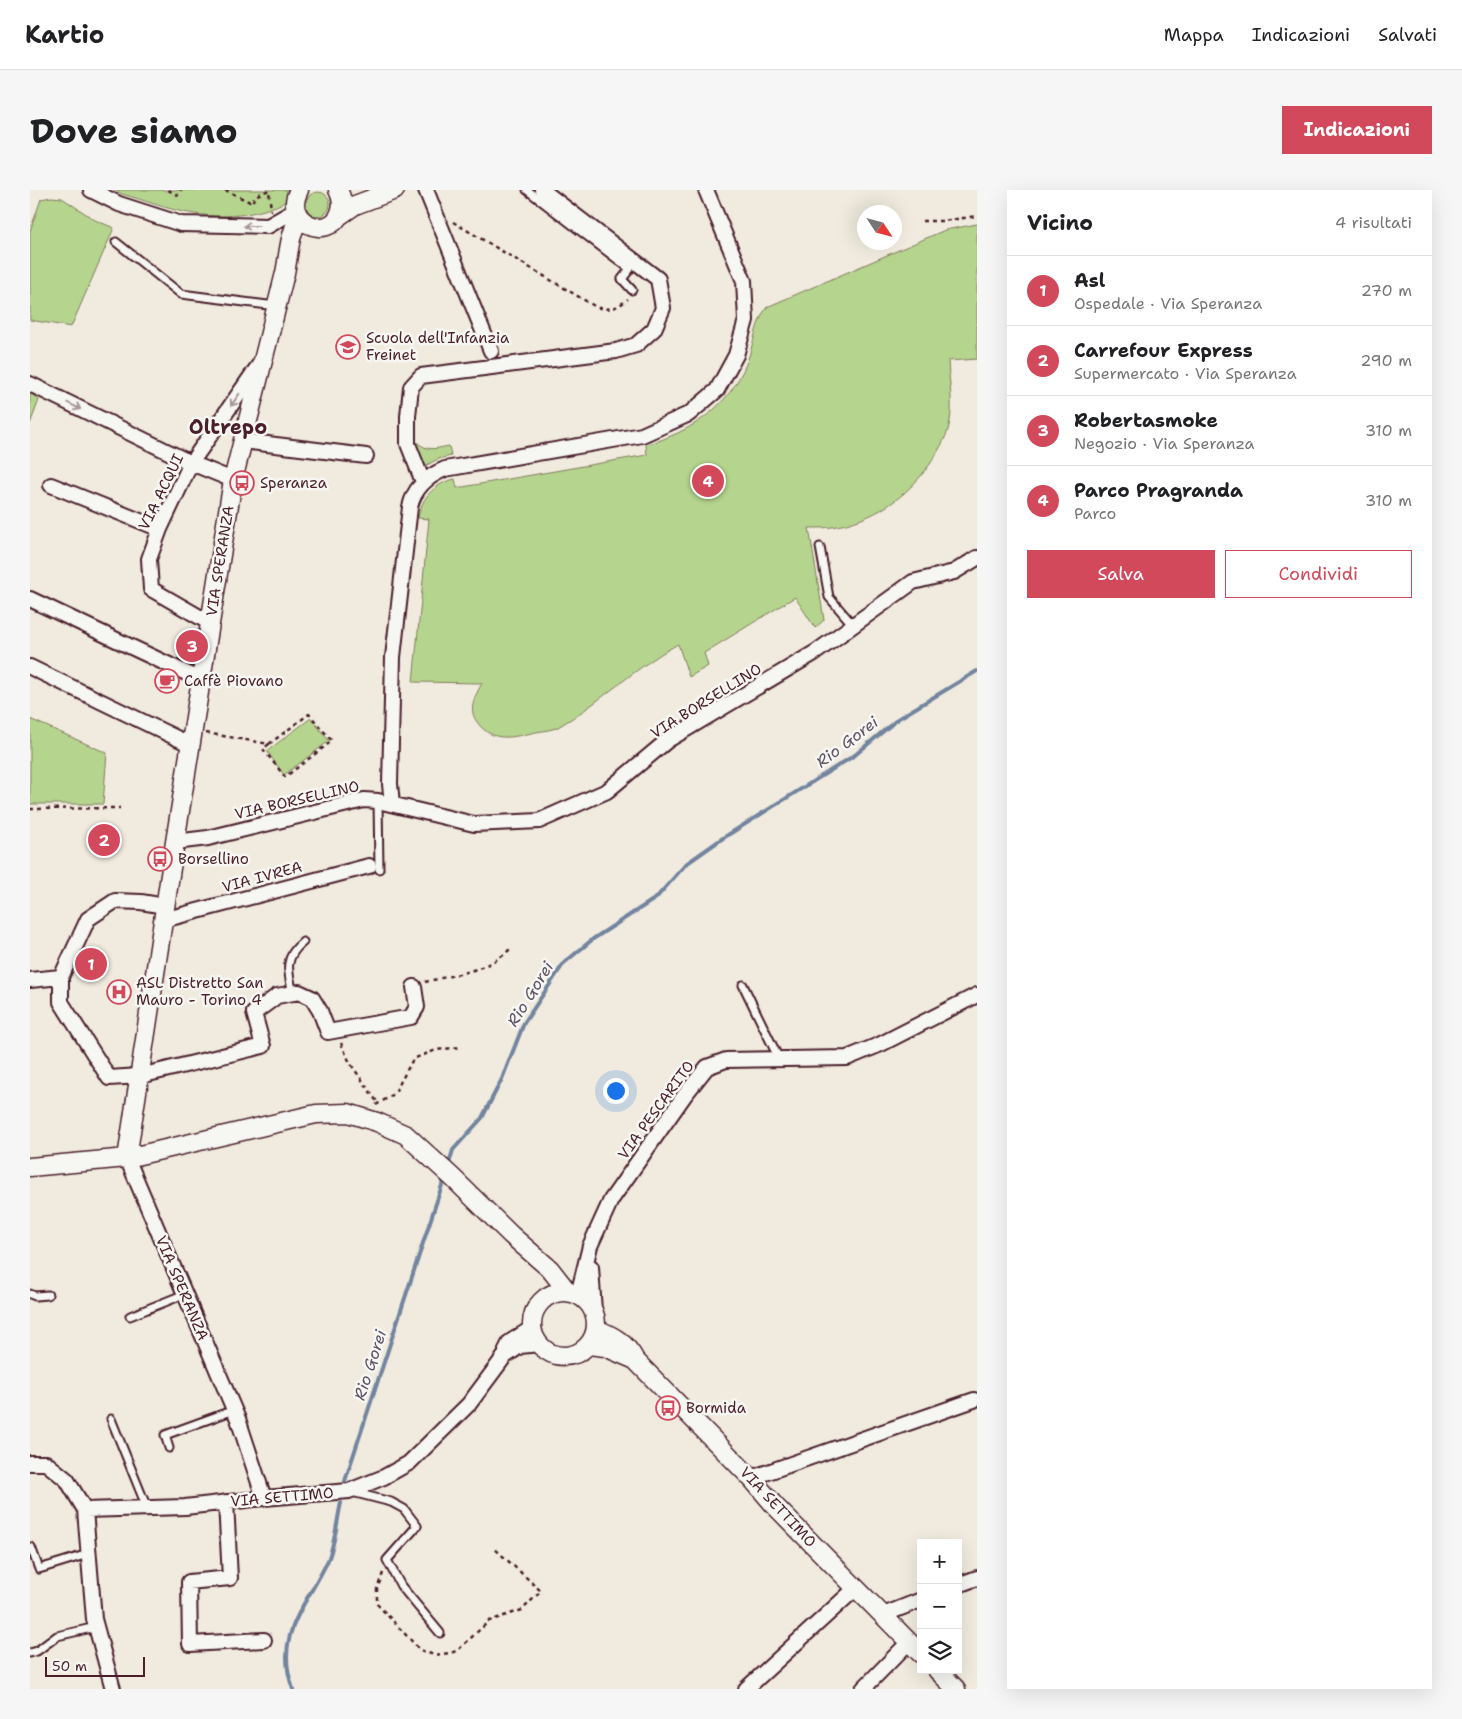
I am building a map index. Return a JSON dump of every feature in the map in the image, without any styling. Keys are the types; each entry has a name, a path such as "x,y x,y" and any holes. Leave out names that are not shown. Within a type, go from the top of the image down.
{"street":[{"path":"91,190 118,204 181,224 268,226 297,214 312,226 320,227"},
{"name":"VIA SPERANZA","path":"264,1498 234,1410 127,1158 233,480 285,269 288,245 297,214 295,202 299,190"},
{"path":"339,216 342,204 339,191 369,190"},
{"name":"VIA SPERANZA","path":"285,269 301,240 320,227 327,226 355,205 395,190"},
{"path":"426,190 491,350"},
{"path":"423,482 408,444 411,386 421,376 616,351 636,345 654,329 663,308 658,278 542,190"},
{"path":"385,803 390,784 393,657 410,507 414,494 423,482 451,467 642,435 689,414 717,390 736,355 746,320 744,281 706,190"},
{"name":"VIA ACQUI","path":"210,623 151,589 149,559 160,528 191,464 262,360"},
{"path":"30,384 191,464 233,480"},
{"path":"243,441 366,456"},
{"path":"51,485 160,528"},
{"name":"VIA BORSELLINO","path":"175,842 208,838 364,800 385,803 474,824 539,821 607,791 668,740 816,652 913,582 954,572 977,558"},
{"path":"30,599 201,680"},
{"path":"30,667 192,737"},
{"name":"VIA IVREA","path":"164,913 374,867"},
{"path":"164,913 141,902 115,901 88,919 60,977 61,1002 108,1078 140,1076 211,1057 263,1046 254,1014 277,996 300,992 312,998 320,1011 328,1032 411,1017 417,1007 414,987"},
{"path":"30,980 60,977"},
{"name":"VIA PESCARITO","path":"573,1294 590,1246 611,1200 684,1096 708,1067 726,1060 847,1058 881,1044 977,995"},
{"path":"30,1167 127,1158 316,1114 348,1113 377,1122 406,1135 511,1235 550,1269 573,1294 587,1302 594,1311"},
{"path":"573,1294 558,1293 549,1296 541,1302 532,1319 535,1336 551,1354 567,1357 583,1351 589,1345 596,1329 591,1286 590,1246"},
{"path":"536,1258 549,1296"},
{"name":"VIA SETTIMO","path":"596,1329 620,1340 630,1350 635,1360 915,1648"},
{"name":"VIA SETTIMO","path":"85,1510 185,1507 349,1491 384,1477 409,1463 469,1404 504,1358 510,1342 535,1336"},
{"name":"VIA SETTIMO","path":"589,1345 605,1347 635,1360"},
{"path":"751,1478 974,1400"},
{"path":"30,1463 46,1464 67,1480 85,1510 94,1619 113,1689"},
{"path":"226,1502 230,1578 189,1582 190,1644 264,1640"},
{"path":"961,1584 977,1578"},
{"path":"746,1689 856,1588"},
{"path":"883,1616 917,1602"},
{"path":"863,1689 915,1648"},
{"path":"941,1674 956,1689"}],"lane":[{"path":"527,190 630,269 622,279 632,290"},
{"path":"116,242 181,294 276,306"},
{"path":"820,547 829,597 853,625"},
{"path":"374,867 385,803"},
{"path":"293,993 287,966 294,949 303,942"},
{"path":"743,985 779,1059"},
{"path":"30,1294 48,1296"},
{"path":"130,1316 185,1294"},
{"path":"169,1448 166,1435 234,1410"},
{"path":"111,1418 147,1508"},
{"path":"349,1491 391,1502 404,1509 417,1526 388,1560 401,1586 440,1633"},
{"path":"31,1548 39,1569 88,1554"},
{"path":"30,1653 37,1651 57,1636 96,1627"}],"path":[{"path":"168,190 178,195 181,190"},
{"path":"225,190 252,203 255,196 269,190 271,214"},
{"path":"436,214 457,224 596,307 607,310 618,307 628,299 632,290"},
{"path":"922,221 943,221 977,216"},
{"path":"192,737 232,738 269,744 309,714 332,741 284,777 263,749 269,744"},
{"path":"30,809 120,808"},
{"path":"414,987 424,982 488,966 504,956 512,947"},
{"path":"335,1031 350,1063 378,1103"},
{"path":"361,1117 378,1103 394,1094 413,1059 436,1050 461,1047"},
{"path":"388,1560 377,1589 377,1604 420,1650 434,1655 451,1654 458,1650 489,1621 522,1610 541,1591 494,1548"}],"green space":[{"path":"114,190 291,190 287,201 276,206 252,213 214,216 163,207"},
{"path":"318,192 323,193 329,199 329,209 323,215 318,216 313,215 307,209 306,204 307,199 313,193"},
{"path":"51,197 62,198 95,220 114,228 71,327 30,320 30,231 41,199"},
{"path":"977,224 977,359 948,361 951,402 948,430 941,446 921,476 900,497 875,513 847,524 824,528 809,528 824,620 815,628 795,597 704,653 708,666 689,677 678,644 647,663 558,727 511,737 490,734 483,729 474,717 474,702 482,683 413,682 429,519 418,518 422,504 435,488 455,479 457,488 647,455 646,445 679,433 693,425 707,416 730,392 747,362 757,327 767,307 945,230"},
{"path":"30,393 39,400 30,424"},
{"path":"414,439 426,448 449,446 451,456 438,459 425,466"},
{"path":"311,718 329,741 284,775 267,751"},
{"path":"30,719 107,753 103,804 30,804"}],"waterway":[{"name":"Rio Gorei","path":"448,1167 453,1150 482,1118 502,1079 524,1023 564,963 593,939 656,898 686,864 723,838 855,755 899,718 977,671"},
{"name":"Rio Gorei","path":"345,1481 445,1176"},
{"path":"293,1689 288,1670 287,1652 290,1636 295,1621 328,1560 341,1503"}],"place":[{"name":"Scuola dell'Infanzia Freinet","path":"348,347"},
{"name":"Parco Pragranda","path":"708,481"},
{"name":"Speranza","path":"242,483"},
{"name":"Robertasmoke","path":"192,646"},
{"name":"Caffè Piovano","path":"167,681"},
{"name":"Carrefour Express","path":"104,840"},
{"name":"Borsellino","path":"160,859"},
{"name":"Asl","path":"91,964"},
{"name":"ASL Distretto San Mauro - Torino 4","path":"119,992"},
{"name":"Bormida","path":"668,1408"}],"district":[{"name":"Oltrepo","path":"228,427"}]}
